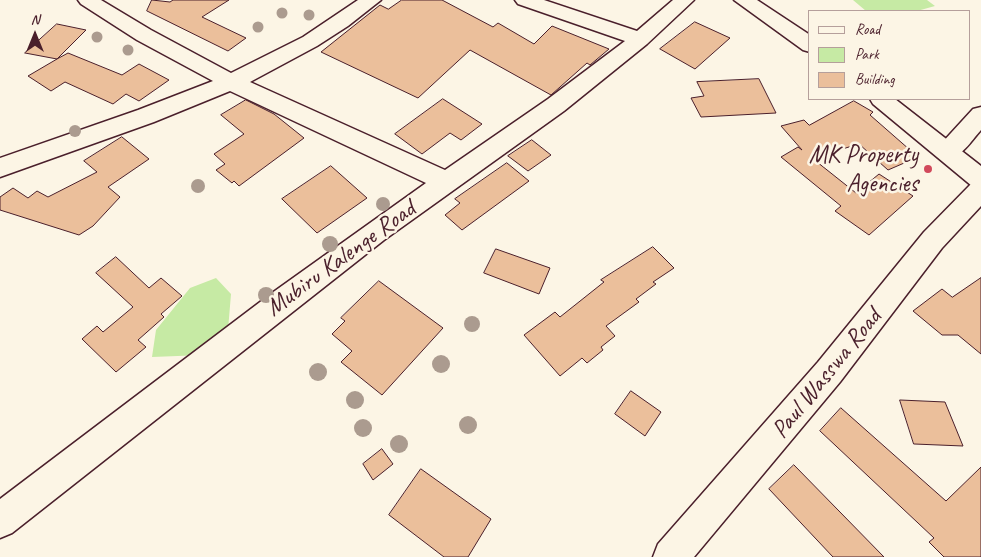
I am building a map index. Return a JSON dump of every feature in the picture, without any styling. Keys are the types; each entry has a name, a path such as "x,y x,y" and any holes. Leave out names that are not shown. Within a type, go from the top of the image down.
{"street":[{"path":"0,168 233,83 305,44 371,0"},
{"path":"525,0 640,39"},
{"name":"Mubiru Kalenge Road","path":"0,521 282,302 543,115 640,39 684,0"},
{"path":"744,0 808,44"},
{"path":"106,3 144,35 233,83 448,182"},
{"path":"882,100 981,178"},
{"path":"948,152 981,115"},
{"name":"Paul Wasswa Road","path":"672,557 829,372 933,240 981,190"}],"green space":[{"path":"853,0 927,0 935,6 921,10 865,10"},
{"path":"216,278 231,294 228,330 203,355 152,357 156,330 190,288"}],"building":[{"path":"152,0 170,2 173,0 229,0 202,17 246,38 228,51 147,11"},
{"path":"402,0 442,0 493,27 498,23 534,44 552,26 609,49 590,65 587,63 551,95 470,50 418,98 321,52 380,5 388,9"},
{"path":"695,22 730,38 695,69 660,49"},
{"path":"57,24 86,30 57,59 25,53"},
{"path":"68,53 122,75 139,64 169,80 139,101 126,94 113,104 65,82 51,91 28,76"},
{"path":"759,79 776,113 701,117 691,98 704,96 697,82"},
{"path":"443,99 482,124 461,140 450,133 422,154 395,134"},
{"path":"246,100 274,114 304,138 239,186 234,181 232,183 216,170 225,164 214,154 244,134 221,115"},
{"path":"854,101 873,112 870,115 918,157 888,170 859,144 812,158 856,193 879,174 913,196 869,235 835,211 841,206 781,157 798,147 802,150 781,126 804,120 809,125"},
{"path":"122,137 149,159 108,187 120,197 93,226 79,235 0,210 0,197 13,188 28,198 37,191 48,197 97,172 84,161"},
{"path":"532,140 551,155 528,171 508,156"},
{"path":"507,163 529,181 462,230 445,215 460,203 455,199"},
{"path":"331,166 367,198 317,233 282,199"},
{"path":"653,247 674,268 653,282 656,284 636,299 639,302 606,326 615,336 601,347 603,350 587,363 582,358 560,376 524,335 555,312 560,317 604,282 601,280"},
{"path":"496,249 550,268 539,294 484,273"},
{"path":"116,257 149,288 161,278 182,296 161,314 164,317 138,340 146,347 116,372 82,339 97,326 103,332 133,307 96,273"},
{"path":"981,278 981,354 958,335 942,335 913,311 942,289 952,297"},
{"path":"379,281 443,328 382,395 341,362 352,351 332,334 345,321 341,318"},
{"path":"631,391 661,412 645,436 615,414"},
{"path":"900,400 945,402 963,446 914,444"},
{"path":"841,408 946,501 981,467 981,557 944,557 929,542 934,538 820,431"},
{"path":"382,449 393,464 373,480 363,464"},
{"path":"794,465 884,557 833,557 769,489"},
{"path":"421,469 491,519 468,557 444,557 389,515"}],"place":[{"name":"MK Property Agencies","path":"928,169"}]}
